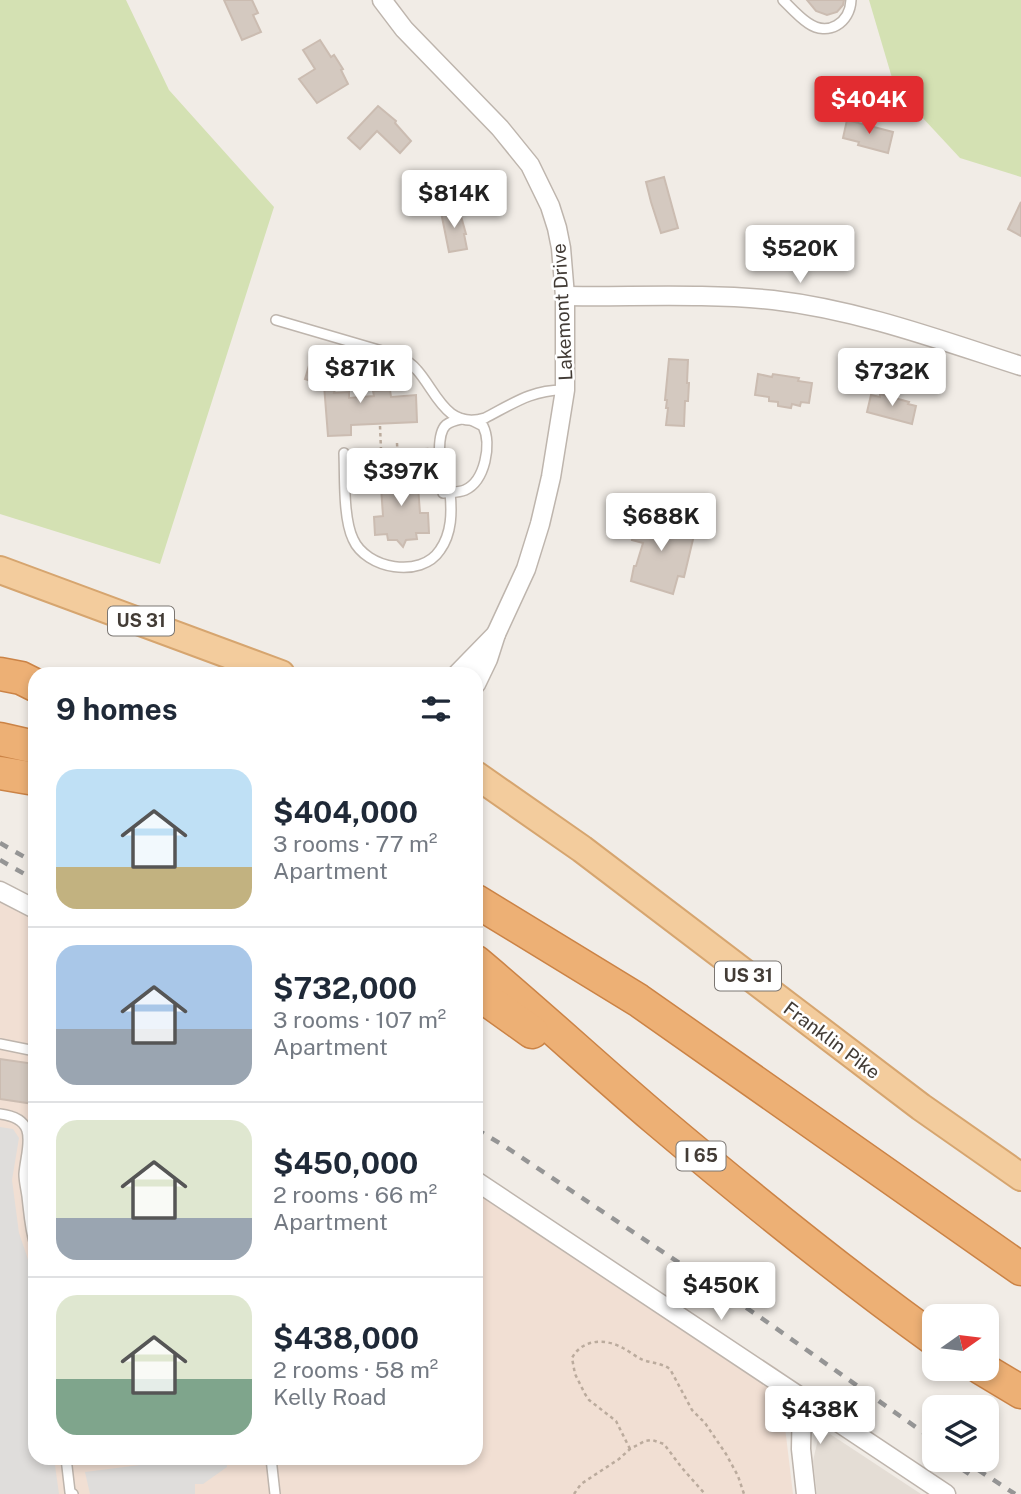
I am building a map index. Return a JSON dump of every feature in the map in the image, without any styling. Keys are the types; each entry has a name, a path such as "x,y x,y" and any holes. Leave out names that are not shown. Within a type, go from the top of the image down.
{"highway":[{"path":"0,674 28,682"},
{"path":"0,694 28,701"},
{"path":"0,739 28,745"},
{"path":"0,773 28,778"},
{"path":"483,905 638,1000 1021,1269"},
{"name":"I 65","path":"483,968 655,1118 852,1279 922,1330"},
{"path":"483,997 655,1118"},
{"path":"999,1379 1021,1392"}],"main road":[{"name":"US 31","path":"0,570 262,667"},
{"name":"Franklin Pike","path":"483,780 582,849 921,1107 1021,1177"}],"street":[{"name":"Lakemont Drive","path":"383,0 404,29 500,128 530,165 540,183 557,228 565,296 565,390 551,477 526,569 483,669"},
{"path":"565,296 747,298 797,304 896,326 1021,366"},
{"name":"Lakemont Drive","path":"464,667 496,634"},
{"path":"0,891 28,905"},
{"path":"483,1186 946,1494"},
{"path":"802,1400 801,1449 806,1494"}],"lane":[{"path":"783,0 808,24 824,28 841,24 849,12 850,0"},
{"path":"276,320 399,356 419,372 443,407 483,426 486,443"},
{"path":"496,412 489,427 479,476 465,490 443,492 439,448 440,436 446,425 452,421 485,418 496,412 524,397 537,392 565,390"},
{"path":"344,453 348,518 353,540 362,552 381,564 413,566 439,552 450,529 450,492"},
{"path":"0,1044 28,1050"},
{"path":"0,1114 20,1121 28,1134"},
{"path":"28,1153 24,1175 28,1206"},
{"path":"67,1465 70,1492 73,1494"},
{"path":"272,1465 275,1494"}],"path":[{"path":"380,426 382,472 389,472 393,466 398,465 403,465 408,471 415,471 413,450"},
{"path":"397,443 398,465"},
{"path":"344,453 439,448"},
{"path":"630,1449 616,1421 589,1400 575,1374 572,1358 579,1348 585,1345 610,1343 643,1360 670,1369 692,1410 705,1423 729,1460 744,1494"},
{"path":"574,1494 581,1484 630,1449 652,1440 664,1444 705,1494"}],"shaded area":[{"path":"0,880 28,898 28,1465 483,1465 483,1183 778,1369 793,1494 0,1494"},
{"path":"0,1127 13,1129 19,1138 12,1180 19,1233 28,1259 28,1465 55,1465 59,1494 0,1494"},
{"path":"830,1434 921,1494 817,1494 813,1461 818,1439"},
{"path":"140,1465 227,1467 203,1484 195,1484 195,1494 90,1494 85,1472"}],"green space":[{"path":"0,0 126,0 169,90 274,207 160,564 0,514"},
{"path":"869,0 1021,0 1021,177 960,158 895,88"}],"building":[{"path":"224,0 252,0 258,13 253,15 261,32 242,40"},
{"path":"807,0 844,0 837,12 827,15 816,11"},
{"path":"320,40 343,69 341,70 348,84 317,103 299,79 315,69 303,50"},
{"path":"378,106 396,121 411,141 400,153 377,131 360,149 348,138"},
{"path":"847,120 893,132 888,153 843,138"},
{"path":"664,177 678,228 661,233 646,182"},
{"path":"1021,202 1021,236 1008,229"},
{"path":"459,209 467,249 449,252 441,212"},
{"path":"669,359 688,360 688,401 685,401 684,426 666,425 668,408 665,400"},
{"path":"310,362 340,371 334,393 349,392 349,398 374,396 373,391 390,390 391,397 416,395 417,422 351,425 351,435 328,436 324,385 305,379"},
{"path":"758,374 799,378 798,381 812,383 809,403 801,402 800,406 792,404 791,408 778,406 778,402 769,401 769,397 755,395"},
{"path":"880,394 916,406 912,424 867,412 871,395 880,397"},
{"path":"401,470 403,474 417,473 420,513 428,513 429,533 416,533 417,539 406,540 403,547 397,540 388,540 387,534 375,535 374,517 383,516 380,472"},
{"path":"639,515 682,525 681,527 695,531 684,577 678,576 673,594 631,581 643,543 632,540"},
{"path":"0,1059 28,1063 28,1103 0,1099"}],"railway":[{"path":"0,843 28,859"},
{"path":"0,860 28,876"},
{"path":"483,1133 760,1317 922,1432"},
{"path":"981,1472 1015,1494"}]}
